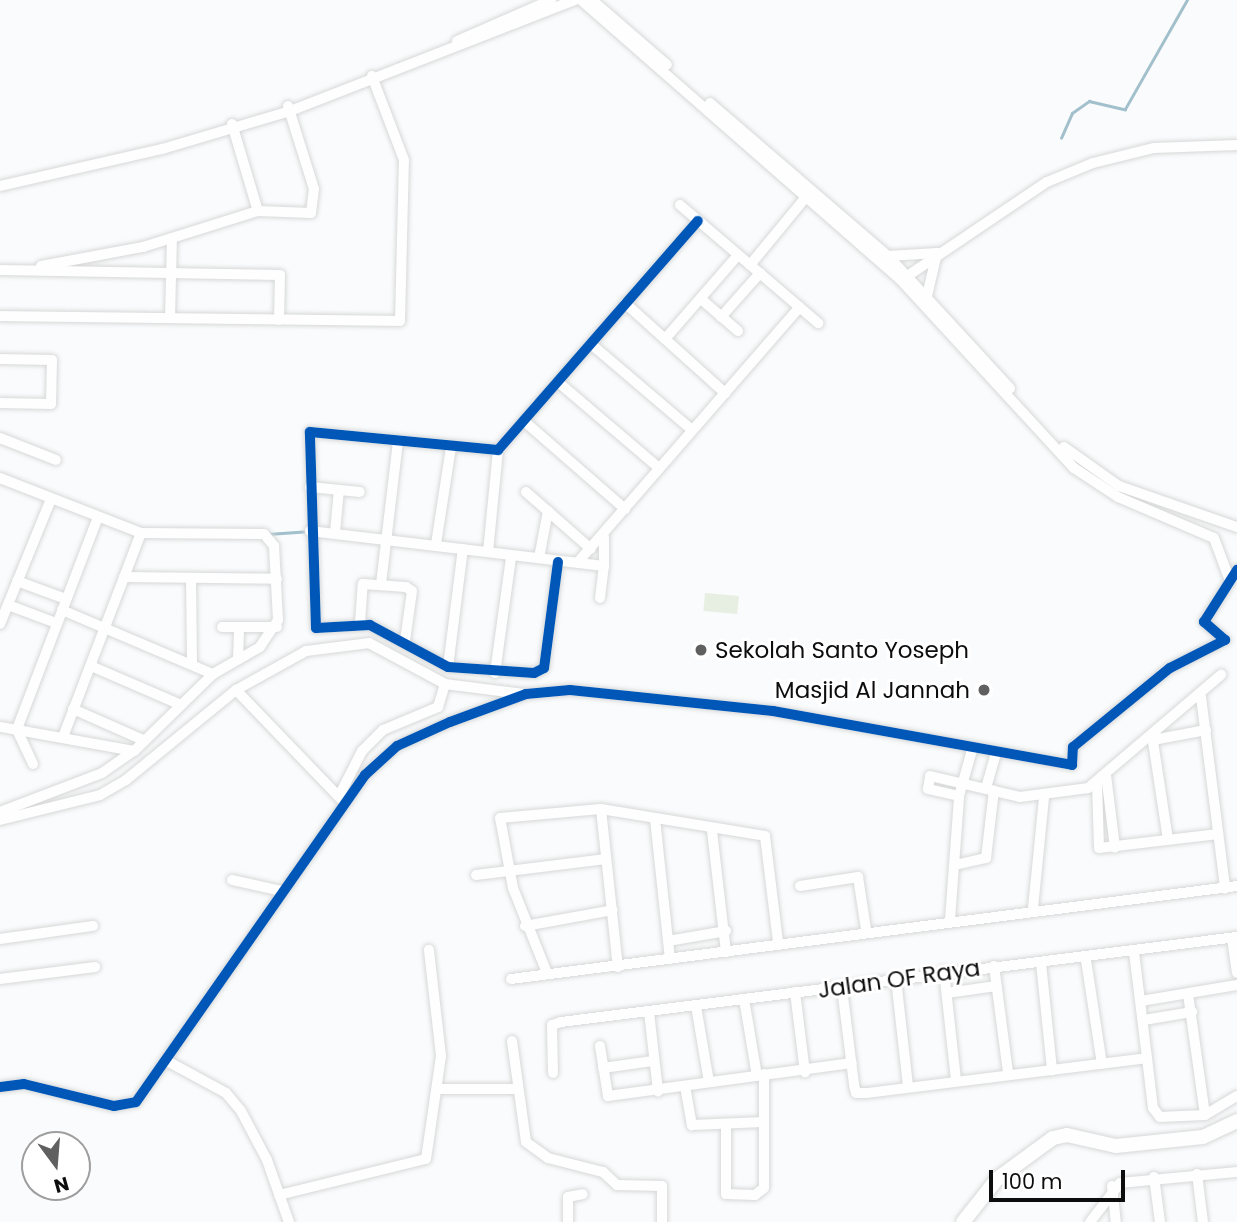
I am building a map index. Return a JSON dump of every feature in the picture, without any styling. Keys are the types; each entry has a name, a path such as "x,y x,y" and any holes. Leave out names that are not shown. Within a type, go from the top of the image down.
{"street":[{"path":"373,79 551,0"},
{"path":"0,186 233,126 289,108 373,79 575,0"},
{"path":"581,0 809,193 888,256 904,278 1074,468 1118,497 1218,543 1230,581"},
{"path":"592,0 927,296 1082,463 1162,505 1233,527 1218,543"},
{"path":"0,316 400,321 404,160 373,79"},
{"path":"18,271 172,238 258,211 311,213 314,189 289,108"},
{"path":"0,179 233,126"},
{"path":"233,126 258,211"},
{"path":"904,278 937,253 1047,182 1093,163 1154,148 1237,145"},
{"path":"750,265 809,193"},
{"path":"680,205 818,323"},
{"path":"488,552 498,450 698,221"},
{"path":"170,318 172,238"},
{"path":"888,256 937,253"},
{"path":"927,296 937,253"},
{"path":"665,339 738,255"},
{"path":"0,271 280,275 279,320"},
{"path":"721,317 760,273"},
{"path":"701,299 738,331"},
{"path":"625,303 725,393"},
{"path":"578,562 604,537 692,429 800,307"},
{"path":"591,344 692,429"},
{"path":"0,359 52,360 51,404 0,403"},
{"path":"558,382 659,468"},
{"path":"524,421 625,509"},
{"path":"498,450 310,432 314,627 360,623 405,640 448,667 495,673 544,668 558,562"},
{"path":"0,438 56,460"},
{"path":"381,584 398,442"},
{"path":"436,544 451,447"},
{"path":"0,812 102,774 134,751 214,674 238,659 276,627 277,579 274,546 264,534 141,533 1,482"},
{"path":"310,487 360,492"},
{"path":"335,531 339,490"},
{"path":"526,492 591,549"},
{"path":"0,624 51,499"},
{"path":"539,558 548,511"},
{"path":"17,729 98,517"},
{"path":"310,531 335,531 604,566"},
{"path":"63,737 141,533"},
{"path":"600,598 604,537"},
{"path":"448,667 463,549"},
{"path":"495,673 511,556"},
{"path":"0,820 100,795 236,690 292,655 355,642 388,649 445,684 526,694 570,690 773,711 972,750 1072,765 1073,747 1170,668 1225,640 1204,622 1237,570"},
{"path":"124,577 277,579"},
{"path":"191,579 192,665"},
{"path":"18,581 105,626 214,674"},
{"path":"360,623 359,588 381,584 412,591 405,640"},
{"path":"0,589 10,599 56,623"},
{"path":"222,627 276,627"},
{"path":"238,659 239,628"},
{"path":"91,666 181,705"},
{"path":"959,796 928,789 930,776 1044,797 1097,784 1201,697 1221,675"},
{"path":"0,1087 24,1084 127,1106 167,1061 282,891 341,800 362,751 383,730 438,707 445,684"},
{"path":"236,690 341,800"},
{"path":"341,800 397,746 526,694"},
{"path":"1201,697 1225,888"},
{"path":"73,709 143,740"},
{"path":"0,727 134,751"},
{"path":"17,729 33,764"},
{"path":"1153,738 1206,730"},
{"path":"27,746 43,734"},
{"path":"1153,738 1168,840"},
{"path":"950,920 959,796 972,750"},
{"path":"955,865 986,858 990,789 996,754"},
{"path":"1106,775 1115,847"},
{"path":"1097,784 1096,845 1115,847 1218,834"},
{"path":"1033,908 1044,797"},
{"path":"601,809 618,967"},
{"path":"547,973 526,926 510,872 500,818 601,809 712,831 765,836 778,942"},
{"path":"655,819 670,959"},
{"path":"712,831 726,931 726,951"},
{"path":"476,875 606,859"},
{"path":"800,886 858,877 866,929"},
{"path":"232,880 282,891"},
{"path":"511,979 618,967 866,929 1237,886"},
{"path":"526,926 613,910"},
{"path":"0,939 93,926"},
{"path":"668,941 726,931"},
{"path":"1234,937 1237,973"},
{"name":"Jalan OF Raya","path":"553,1073 552,1025 561,1022 842,988 944,971 1086,960 1234,937"},
{"path":"279,1195 418,1165 426,1159 439,1089 437,992 429,950"},
{"path":"1134,952 1156,1114 1205,1115 1237,1096"},
{"path":"1086,960 1102,1064"},
{"path":"1041,963 1052,1070"},
{"path":"994,966 1008,1073"},
{"path":"0,979 95,967"},
{"path":"944,971 956,1080"},
{"path":"896,979 908,1086"},
{"path":"1141,1001 1237,985"},
{"path":"947,993 997,986"},
{"path":"842,988 856,1093 1147,1058"},
{"path":"795,992 805,1072"},
{"path":"1188,994 1205,1115"},
{"path":"726,1126 726,1194 755,1195 764,1188 764,1122 761,1075 744,999"},
{"path":"696,1006 709,1082"},
{"path":"649,1012 657,1091"},
{"path":"1144,1020 1192,1012"},
{"path":"512,1041 515,1089 526,1142 548,1158 603,1172 617,1185 662,1186 662,1222"},
{"path":"600,1046 608,1096 761,1075 805,1072 852,1063"},
{"path":"167,1061 233,1102 279,1195 289,1222"},
{"path":"603,1068 653,1061"},
{"path":"685,1086 692,1125 726,1126 764,1122"},
{"path":"439,1089 515,1089"},
{"path":"963,1222 997,1179 1060,1136 1116,1146 1203,1137 1237,1121"},
{"path":"1090,1222 1112,1186 1154,1177 1237,1172"},
{"path":"1197,1174 1203,1222"},
{"path":"1154,1177 1160,1222"},
{"path":"1112,1186 1116,1222"},
{"path":"568,1222 568,1197 583,1194"}],"shaded area":[{"path":"705,593 739,596 737,614 703,611"}],"waterway":[{"path":"1061,138 1072,113 1089,101 1125,109 1187,0"},
{"path":"268,534 307,531"}],"cycle path":[{"path":"558,562 544,668 534,673 448,667 370,625 316,628 310,432 498,450 698,221"},
{"path":"0,1087 24,1084 114,1106 136,1102 365,775 397,746 450,722 526,694 570,690 773,711 1072,765 1073,747 1170,668 1225,640 1204,622 1237,570"}],"place":[{"name":"Sekolah Santo Yoseph","path":"701,650"},
{"name":"Masjid Al Jannah","path":"984,690"}]}
